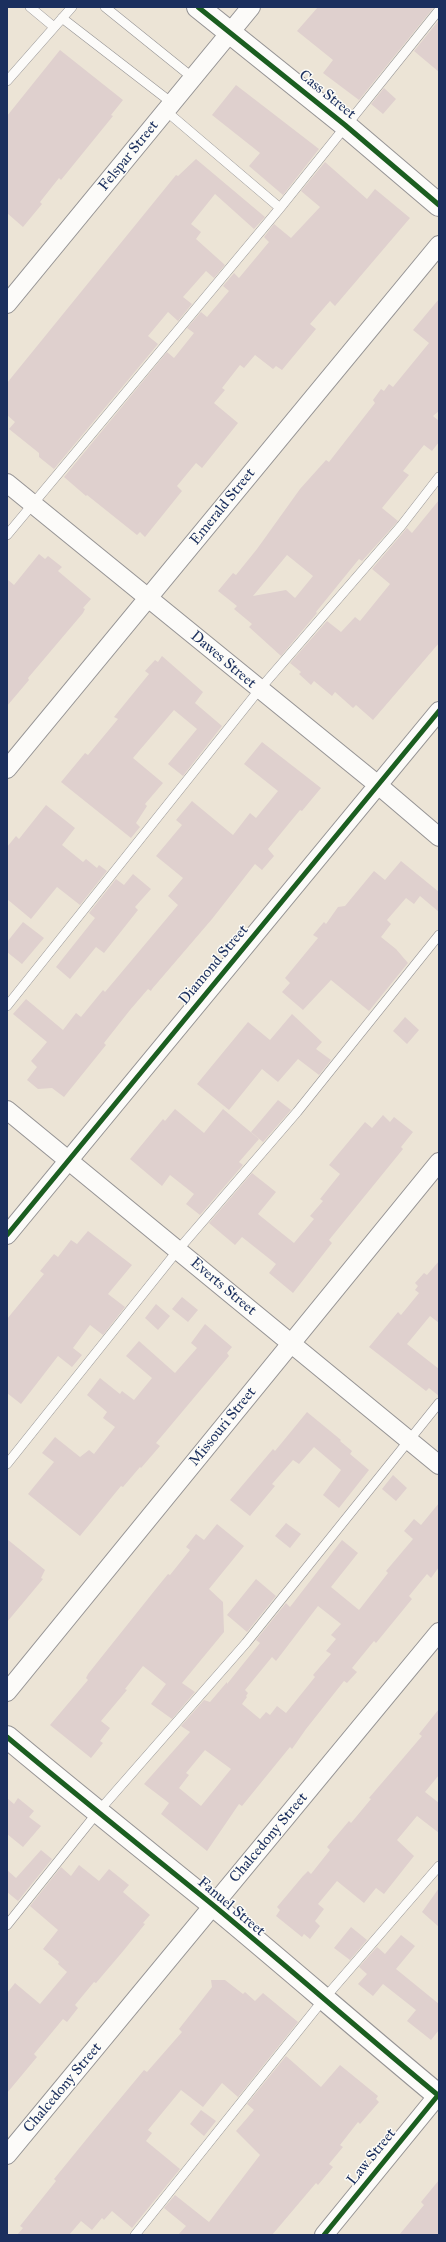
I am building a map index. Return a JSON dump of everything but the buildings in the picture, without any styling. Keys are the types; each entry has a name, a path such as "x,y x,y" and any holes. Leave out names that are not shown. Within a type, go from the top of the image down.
{"street":[{"name":"Cass Street","path":"198,7 345,125 439,205"},
{"name":"Felspar Street","path":"7,304 251,7"},
{"name":"Emerald Street","path":"7,769 439,245"},
{"name":"Dawes Street","path":"7,483 259,690 378,785 439,837"},
{"name":"Diamond Street","path":"7,1235 439,712"},
{"name":"Everts Street","path":"7,1110 439,1465"},
{"name":"Missouri Street","path":"7,1692 439,1162"},
{"name":"Chalcedony Street","path":"7,2155 439,1632"},
{"name":"Fanuel Street","path":"7,1737 97,1813 213,1906 323,2000 439,2095"},
{"name":"Law Street","path":"324,2235 439,2095"}],"lane":[{"path":"30,7 54,27"},
{"path":"7,81 72,7"},
{"path":"105,7 193,78"},
{"path":"7,535 280,208 345,125 439,10"},
{"path":"62,18 169,107 280,208"},
{"path":"7,1006 259,690 401,526 439,477"},
{"path":"7,1464 178,1250 297,1112 439,935"},
{"path":"7,1925 97,1813 246,1644 439,1403"},
{"path":"134,2235 323,2000 439,1866"}],"cycle path":[{"path":"198,7 345,125 439,205"},
{"path":"7,1235 439,711"},
{"path":"7,1737 213,1905 439,2096"},
{"path":"324,2235 439,2094"}]}
